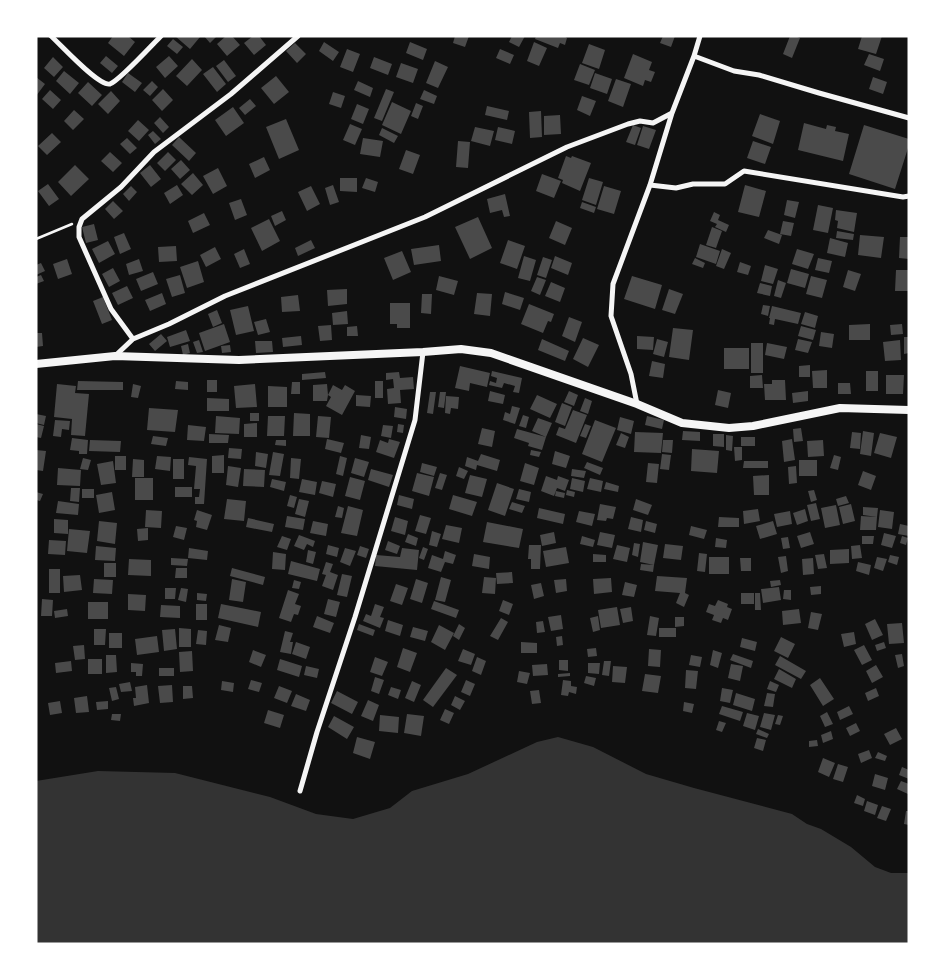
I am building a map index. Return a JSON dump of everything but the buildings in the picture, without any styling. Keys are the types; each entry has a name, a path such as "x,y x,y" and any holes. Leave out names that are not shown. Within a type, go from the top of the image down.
{"main road":[{"path":"36,364 115,356 239,360 461,349 491,353 637,404 682,423 729,428 753,426 840,408 909,410"}],"street":[{"path":"51,36 91,75 105,84 111,84 161,36"},
{"path":"134,339 111,309 79,237 79,226 82,220 121,187 154,152 231,94 298,36"},
{"path":"637,404 631,374 612,316 614,284 650,185 672,113 700,36"},
{"path":"694,56 734,71 759,74 909,118"},
{"path":"115,356 134,339 225,296 425,217 567,147 628,124 640,121 653,123 672,113"},
{"path":"650,185 676,188 693,184 725,184 744,171 902,197 909,196"},
{"path":"300,791 414,420 423,352"}],"path":[{"path":"36,239 82,220"}],"shaded area":[{"path":"558,737 593,747 646,774 792,814 851,847 875,867 891,873 909,873 909,944 36,944 36,781 98,771 175,773 270,797 316,814 353,819 390,808 412,791 468,774 537,742"}]}
